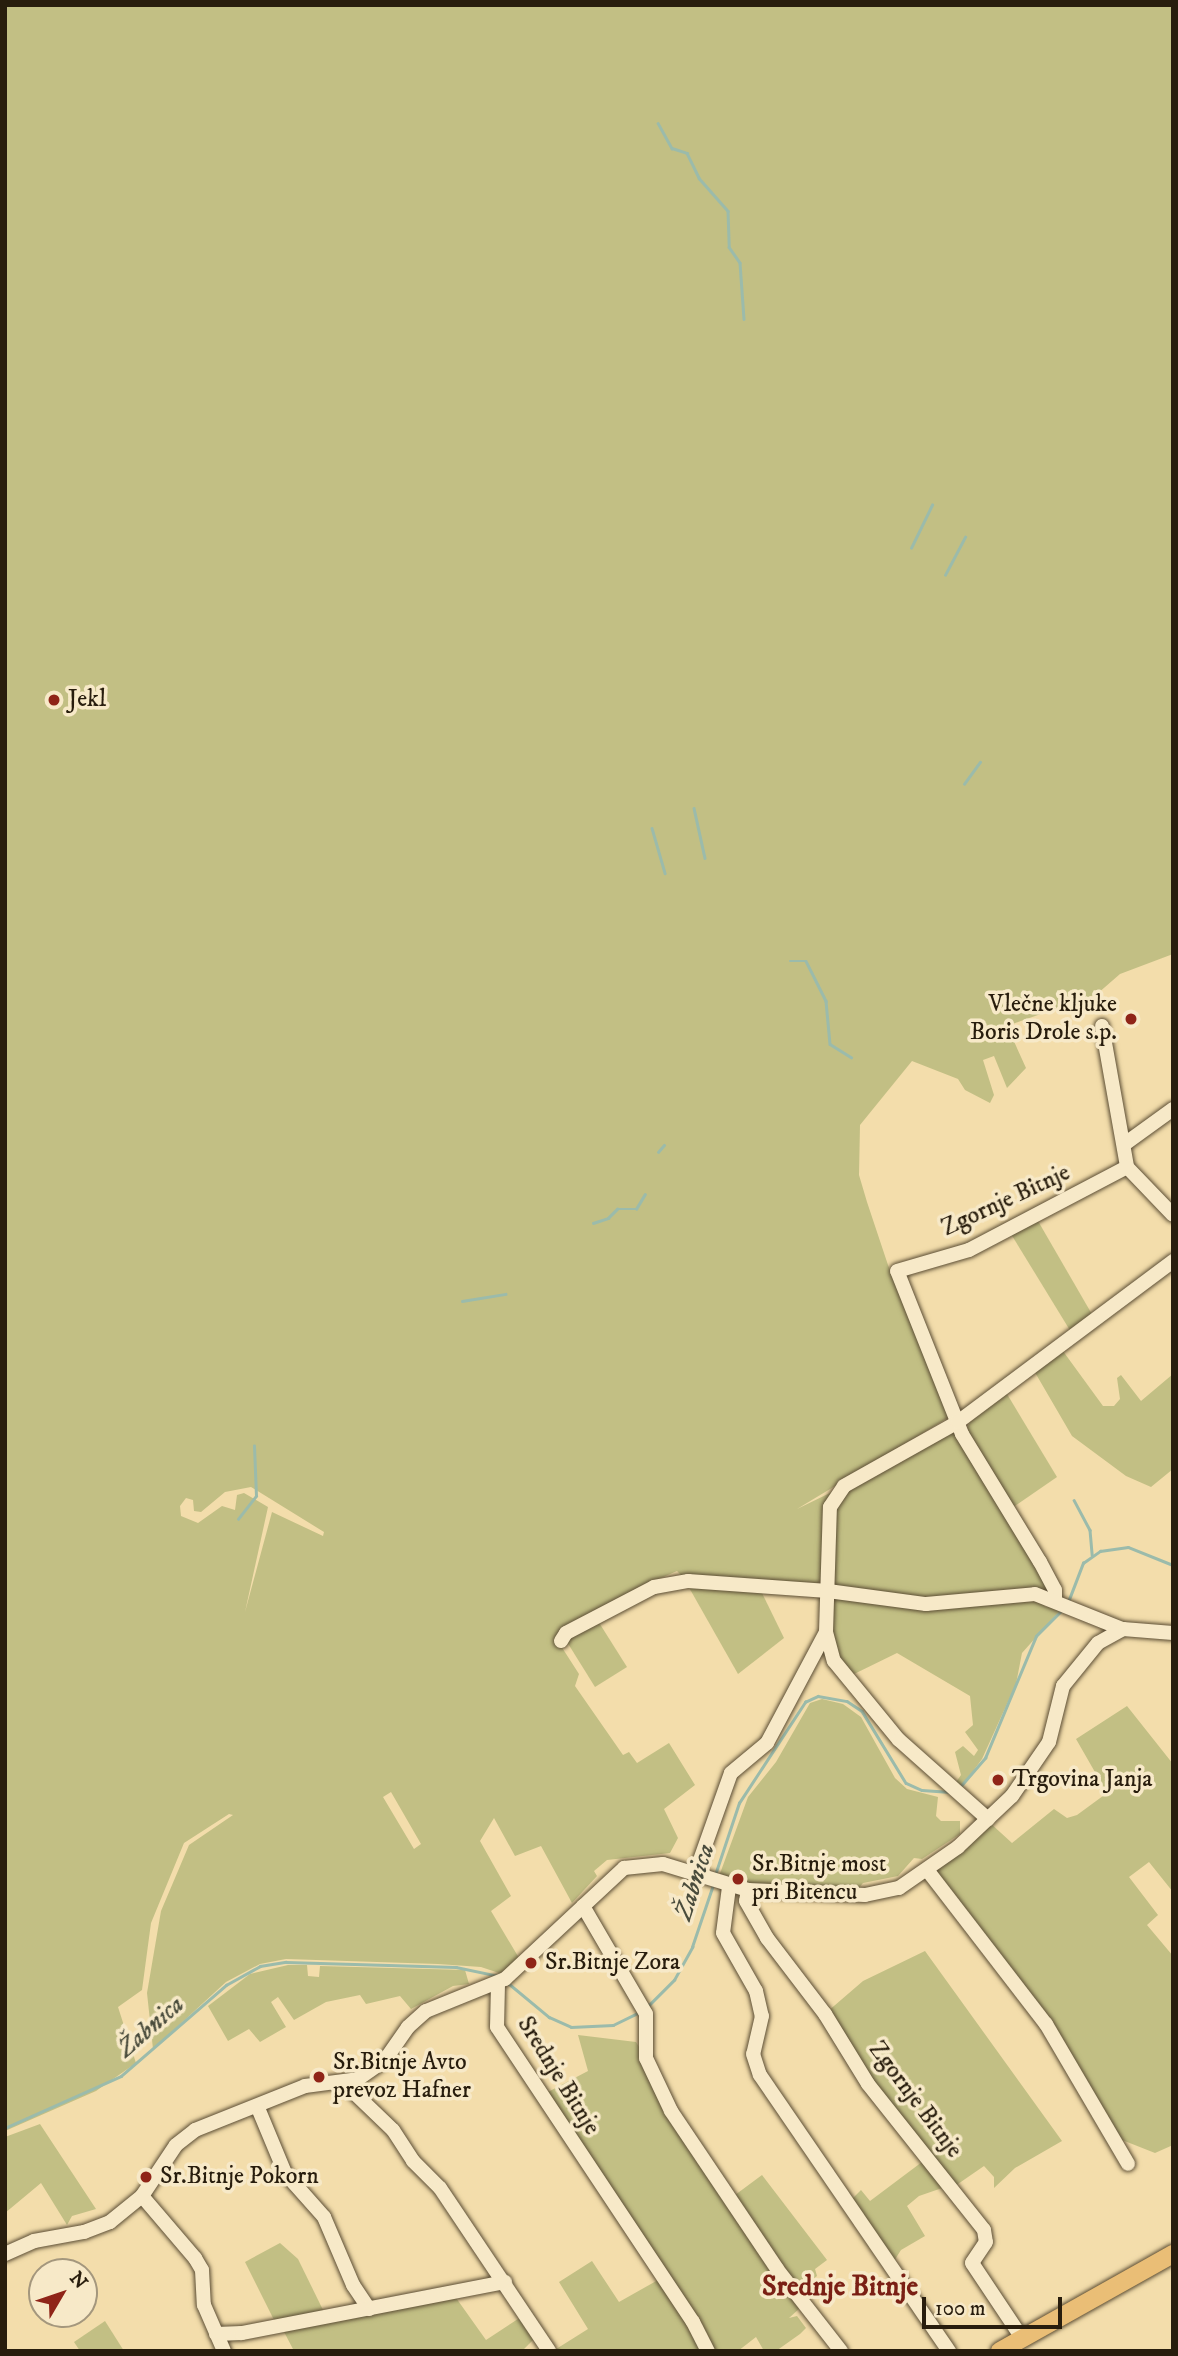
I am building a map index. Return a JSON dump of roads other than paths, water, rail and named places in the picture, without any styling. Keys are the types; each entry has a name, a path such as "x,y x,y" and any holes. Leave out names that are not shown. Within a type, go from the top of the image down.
{"main road":[{"path":"1000,2351 1173,2254"}],"street":[{"path":"1102,1026 1126,1143 1127,1167 1173,1215"},
{"path":"1126,1143 1173,1109"},
{"name":"Zgornje Bitnje","path":"1063,1604 958,1422 897,1271 969,1250 1127,1167"},
{"path":"988,1819 899,1740 834,1661 826,1632 830,1507 844,1486 958,1422 1173,1262"},
{"path":"561,1640 576,1628 671,1582 828,1591 926,1604 1015,1593 1063,1604 1123,1629 1173,1633"},
{"path":"5,2254 34,2241 102,2225 142,2196 186,2135 258,2108 306,2086 345,2084 385,2060 408,2027 426,2011 498,1984 612,1877 632,1864 663,1864 726,1886 748,1890 865,1895 899,1888 928,1871 1012,1796 1043,1753 1053,1733 1058,1698 1070,1674 1098,1643 1123,1629"},
{"path":"700,1876 731,1773 767,1743 826,1632"},
{"path":"928,1871 1046,2024 1128,2164"},
{"path":"726,1886 723,1933 757,1991 762,2016 752,2054 760,2075 949,2351"},
{"name":"Zgornje Bitnje","path":"748,1890 746,1901 767,1938 836,2030 867,2084 984,2230 986,2242 972,2263 1022,2338"},
{"path":"583,1906 643,2009 646,2058 671,2111 777,2270 841,2351"},
{"name":"Srednje Bitnje","path":"498,1984 497,2028 694,2322 708,2351"},
{"path":"345,2084 393,2130 413,2161 440,2188 549,2351"},
{"path":"258,2108 285,2173 324,2217 352,2285 369,2309"},
{"path":"142,2196 195,2258 202,2270 204,2305 223,2351"},
{"path":"216,2334 242,2333 505,2282"}],"waterway":[{"path":"658,123 672,148 687,153 699,178 728,211 729,247 740,263 744,319"},
{"path":"911,548 932,505"},
{"path":"945,575 965,537"},
{"path":"964,784 980,762"},
{"path":"694,808 705,858"},
{"path":"652,828 665,873"},
{"path":"790,961 806,961 826,1001 830,1044 851,1057"},
{"path":"658,1152 664,1145"},
{"path":"593,1223 608,1218 617,1209 636,1209 645,1194"},
{"path":"462,1301 505,1294"},
{"path":"238,1519 256,1496 254,1446"},
{"path":"1074,1500 1090,1530 1092,1555"},
{"name":"Žabnica","path":"1068,1602 1083,1563 1100,1551 1128,1547 1173,1565"},
{"name":"Žabnica","path":"959,1788 985,1758 1036,1636 1062,1610"},
{"name":"Žabnica","path":"715,1875 739,1803 805,1702 818,1696 847,1701 862,1711 906,1783 922,1790 950,1792"},
{"name":"Žabnica","path":"648,2006 674,1980 692,1947 713,1885"},
{"name":"Žabnica","path":"5,2128 121,2076 226,1985 260,1966 286,1962 456,1967 499,1976"},
{"name":"Žabnica","path":"507,1982 549,2017 571,2027 613,2025 640,2012"}],"place":[{"name":"Jekl","path":"54,700"},
{"name":"Vlečne kljuke Boris Drole s.p.","path":"1131,1019"},
{"name":"Trgovina Janja","path":"998,1780"},
{"name":"Sr.Bitnje most pri Bitencu","path":"738,1879"},
{"name":"Sr.Bitnje Zora","path":"531,1963"},
{"name":"Sr.Bitnje Avto prevoz Hafner","path":"319,2077"},
{"name":"Sr.Bitnje Pokorn","path":"146,2177"}],"district":[{"name":"Srednje Bitnje","path":"840,2287"}]}
